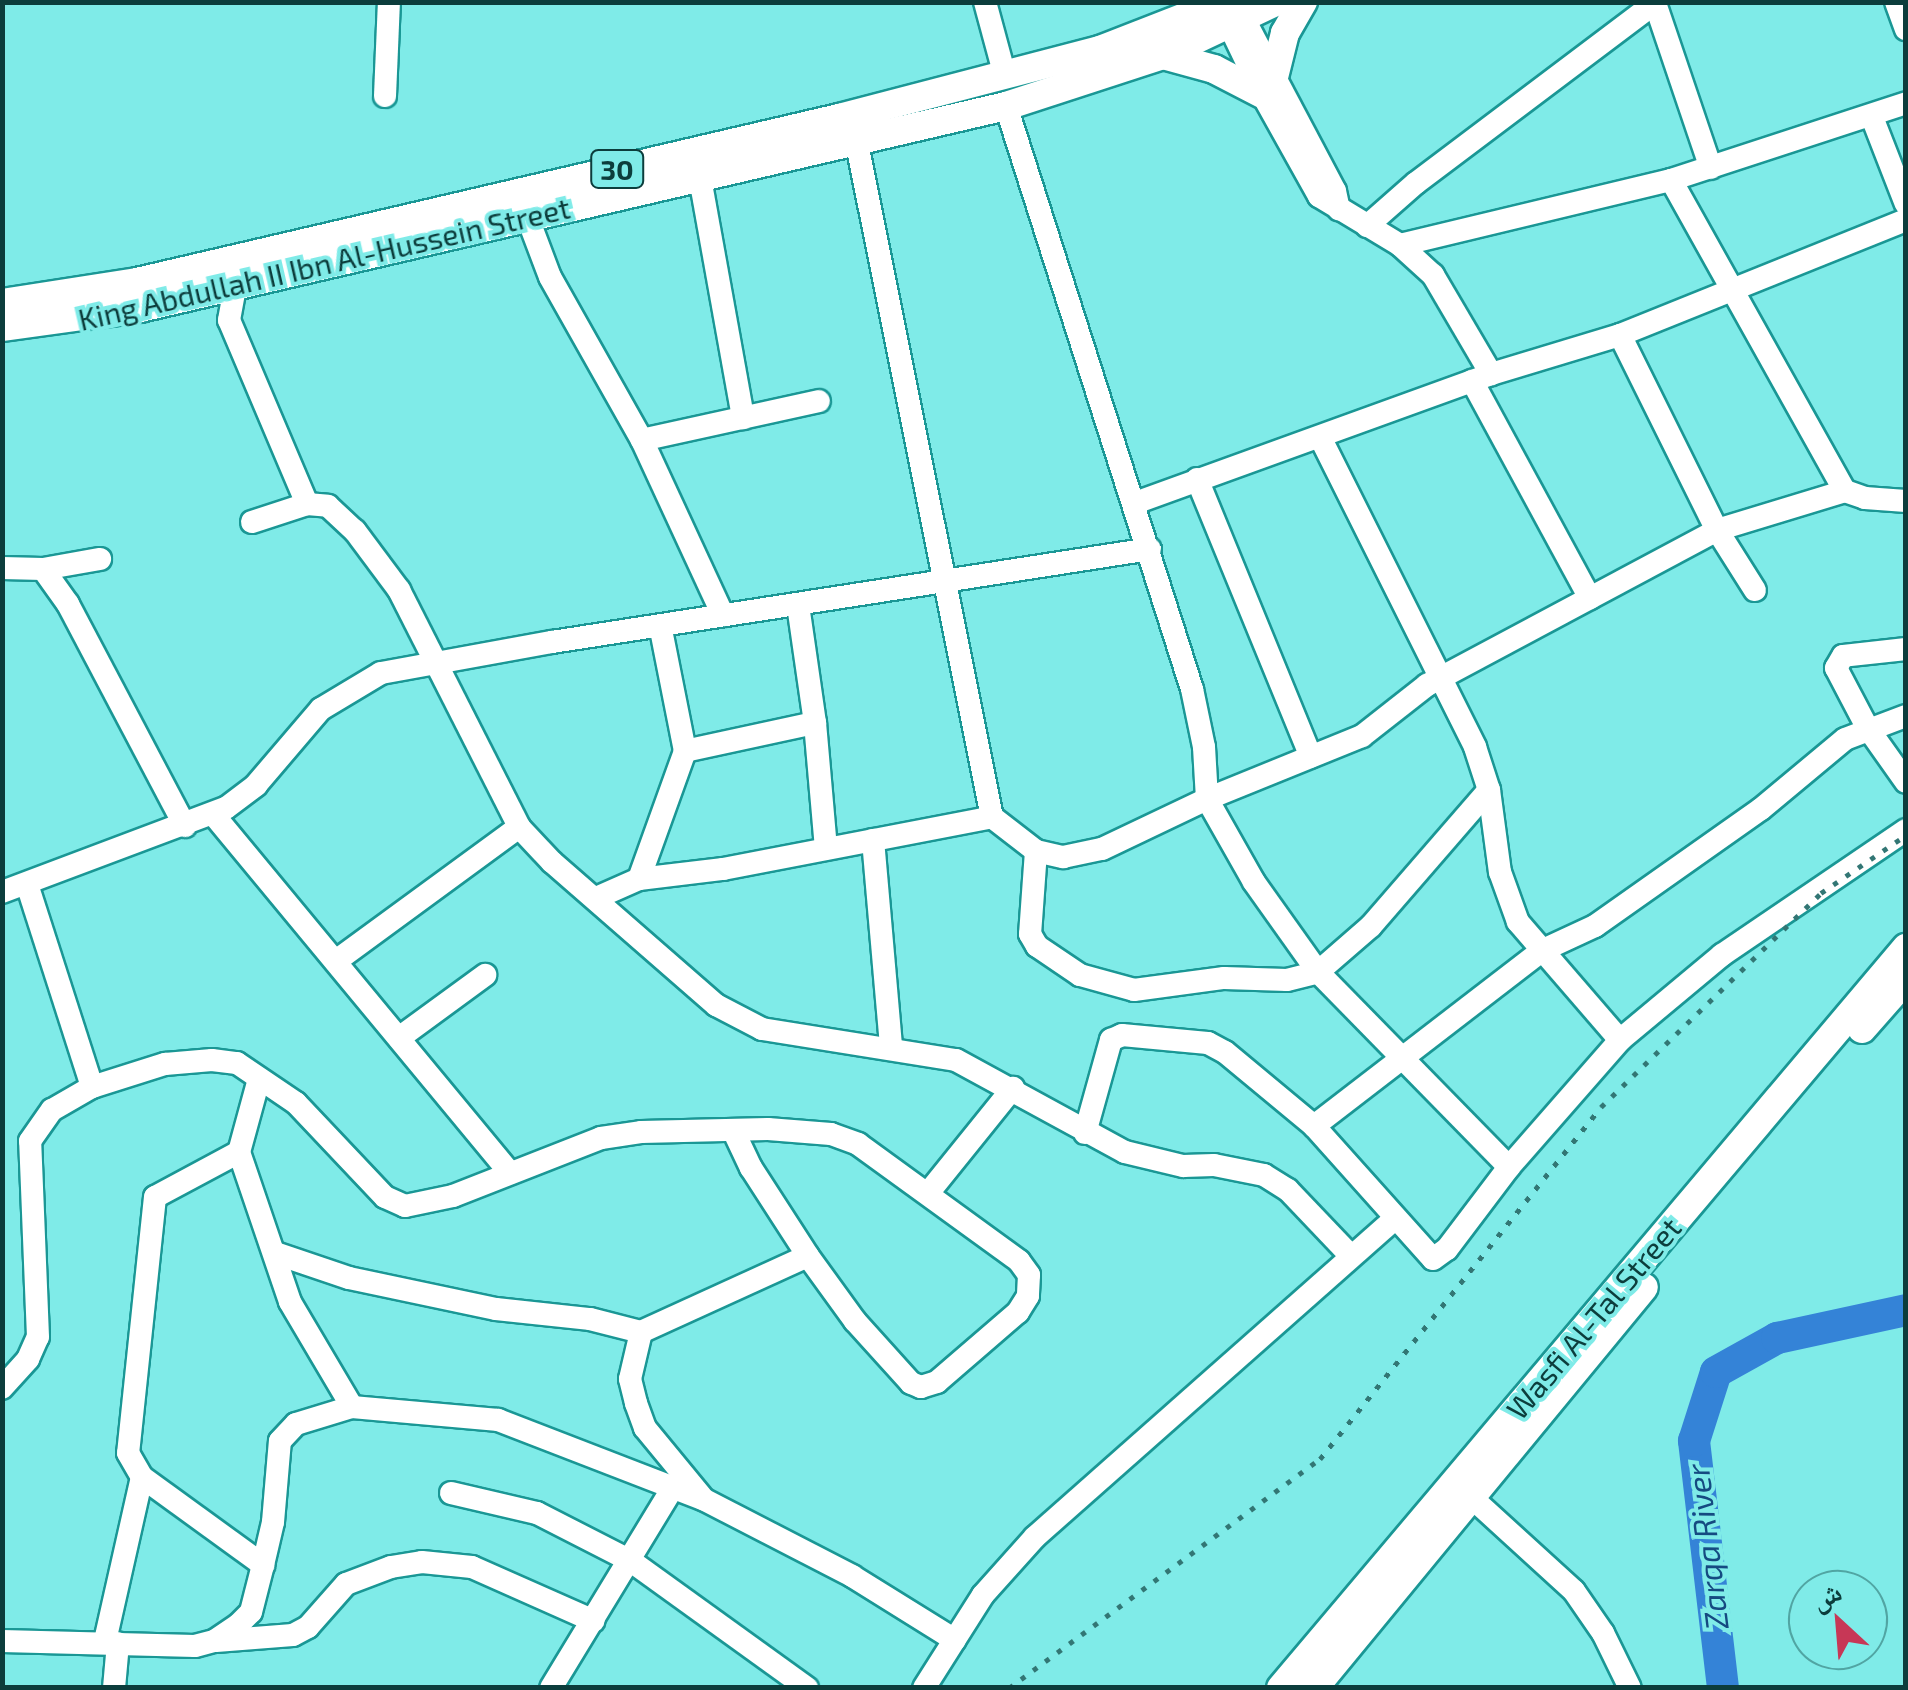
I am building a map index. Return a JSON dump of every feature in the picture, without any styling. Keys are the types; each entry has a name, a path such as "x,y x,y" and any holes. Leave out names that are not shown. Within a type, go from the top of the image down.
{"main road":[{"name":"King Abdullah II Ibn Al-Hussein Street","path":"2,303 137,282 239,258 1005,76 1232,10 1275,2"},
{"path":"1162,55 1268,85 1285,34 1302,2"},
{"name":"King Abdullah II Ibn Al-Hussein Street","path":"2,328 55,323 237,286 527,216 857,144 1006,106 1162,55 1232,10"},
{"name":"Wasfi Al-Tal Street","path":"1281,1688 1906,948"},
{"name":"Wasfi Al-Tal Street","path":"1314,1688 1776,1126 1906,979"}],"street":[{"path":"385,96 389,2"},
{"path":"985,2 1005,76"},
{"path":"1896,2 1906,29"},
{"path":"1366,226 1416,182 1647,5 1711,168"},
{"path":"1232,10 1268,85 1335,191 1339,210 1400,246 1444,289 1482,378 1590,598"},
{"path":"1400,246 1671,180 1906,103"},
{"path":"1006,106 1192,689 1204,747 1207,799 1254,882 1318,972 1509,1167"},
{"path":"1872,117 1906,204"},
{"path":"857,144 992,817 1036,852 1063,857 1102,849 1207,799 1371,730 1406,699 1443,677 1716,530 1845,491 1865,498 1906,500"},
{"path":"700,178 743,418"},
{"path":"1671,180 1845,491"},
{"path":"527,216 550,277 642,440 723,615"},
{"path":"1135,503 1482,378 1620,335 1906,220"},
{"path":"239,258 229,320 306,504"},
{"path":"1620,335 1716,530 1755,590"},
{"path":"642,440 819,401"},
{"path":"1320,436 1443,677 1489,790 1508,902 1541,951 1620,1040"},
{"path":"1198,479 1312,757"},
{"path":"252,522 306,504 328,506 363,540 399,590 519,828 552,862 716,1005 762,1029 956,1060 1013,1088 1086,1133 1149,1159 1182,1166 1230,1166 1264,1175 1288,1190 1350,1255"},
{"path":"2,892 213,814 256,785 321,709 342,692 381,673 1150,549"},
{"path":"2,568 43,569 100,559"},
{"path":"43,569 68,604 185,826"},
{"path":"798,604 815,723 826,850"},
{"path":"639,879 685,752 660,625"},
{"path":"1906,649 1843,656 1836,663 1867,727 1906,782"},
{"path":"1314,1126 1541,951 1595,926 1761,809 1845,739 1867,727 1906,716"},
{"path":"685,752 815,723"},
{"path":"1036,852 1028,926 1033,940 1064,966 1097,982 1154,989 1224,978 1288,980 1318,972 1371,926 1489,790"},
{"path":"213,814 510,1173"},
{"path":"596,898 639,879 826,850 992,817"},
{"path":"336,961 519,828"},
{"path":"1086,1133 1109,1045 1122,1035 1208,1043 1226,1052 1314,1126 1427,1257 1437,1258 1509,1167 1620,1040 1722,955 1906,830"},
{"path":"874,840 891,1047"},
{"path":"28,884 92,1086"},
{"path":"399,1038 485,975"},
{"path":"2,1388 28,1359 38,1337 30,1141 52,1110 92,1086 165,1064 212,1060 237,1063 296,1103 385,1197 405,1206 453,1196 601,1138 733,1130 804,1129 831,1134 858,1144 1019,1262 1028,1270 1028,1296 1018,1312 928,1386 911,1383 855,1321 808,1256 751,1168 733,1130"},
{"path":"259,1080 239,1152 290,1302 352,1407"},
{"path":"928,1192 1013,1088"},
{"path":"239,1152 156,1198 128,1453 142,1477 264,1565"},
{"path":"924,1688 984,1594 1035,1537 1394,1220"},
{"path":"274,1252 349,1278 496,1309 590,1318 641,1332 808,1256"},
{"path":"641,1332 630,1379 645,1428 703,1499"},
{"path":"214,1641 250,1612 273,1522 280,1441 296,1424 352,1407 498,1420 703,1499 852,1576 955,1640"},
{"path":"114,1688 112,1642 142,1477"},
{"path":"551,1688 672,1489"},
{"path":"451,1494 537,1513 631,1562 807,1688"},
{"path":"1471,1497 1574,1591 1604,1633 1630,1688"},
{"path":"2,1641 196,1646 214,1641 293,1636 308,1626 346,1584 391,1567 422,1562 472,1567 594,1621"}],"waterway":[{"name":"Zarqa River","path":"1723,1688 1694,1441 1716,1372 1777,1338 1906,1310"}],"railway":[{"path":"1009,1688 1320,1459 1601,1107 1821,893 1906,835"}]}
